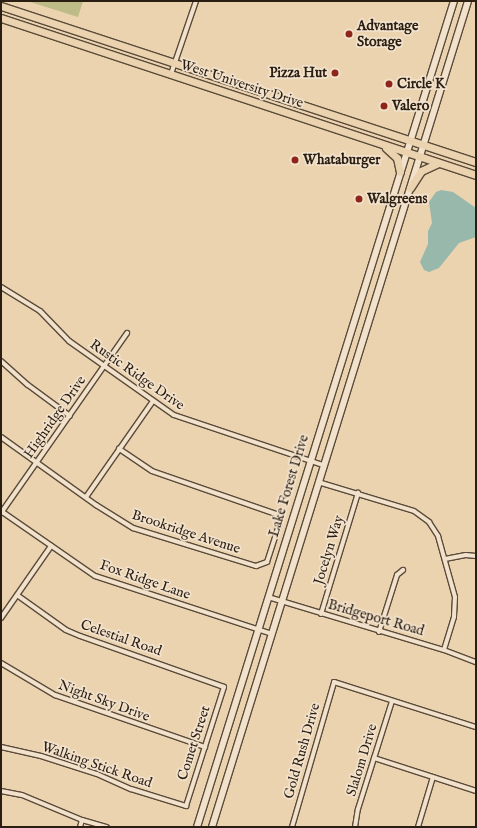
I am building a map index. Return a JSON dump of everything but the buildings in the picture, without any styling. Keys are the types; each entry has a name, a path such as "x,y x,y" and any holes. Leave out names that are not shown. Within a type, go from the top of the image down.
{"highway":[{"name":"West University Drive","path":"1,6 301,106 476,162"},
{"name":"West University Drive","path":"1,18 476,175"},
{"path":"298,116 301,106"},
{"path":"381,144 396,157 400,172"},
{"path":"410,188 421,171 439,163"}],"main road":[{"name":"Lake Forest Drive","path":"197,827 309,460 454,1"},
{"name":"Lake Forest Drive","path":"212,827 468,1"},
{"path":"446,23 459,27"}],"street":[{"path":"171,74 196,1"},
{"name":"Rustic Ridge Drive","path":"1,287 40,311 69,341 152,401 181,419 324,465"},
{"name":"Highridge Drive","path":"1,512 127,333"},
{"path":"1,361 28,385 70,416"},
{"path":"86,497 152,401"},
{"name":"Brookridge Avenue","path":"1,437 36,463 133,528 256,566 265,564 269,557 279,524 276,514 152,471 119,449"},
{"path":"318,482 414,511 429,522 438,536 454,597 454,617 444,650"},
{"name":"Jocelyn Way","path":"321,614 358,493"},
{"name":"Fox Ridge Lane","path":"1,512 95,576 272,634"},
{"path":"1,618 51,546"},
{"path":"444,559 466,554 476,556"},
{"path":"379,632 397,575 403,570"},
{"name":"Celestial Road","path":"17,595 66,630 224,687"},
{"name":"Bridgeport Road","path":"268,597 379,632 444,650 476,662"},
{"name":"Night Sky Drive","path":"1,663 35,686 55,695 205,747"},
{"name":"Gold Rush Drive","path":"292,827 334,682 392,701"},
{"name":"Comet Street","path":"186,806 224,687"},
{"path":"392,701 476,727"},
{"name":"Slalom Drive","path":"356,827 358,809 392,701"},
{"name":"Walking Stick Road","path":"1,747 41,756 97,774 131,789 186,806"},
{"path":"374,758 476,791"},
{"path":"418,827 433,777"},
{"path":"1,791 22,795 82,820 107,827"},
{"path":"80,827 82,820"}],"shaded area":[{"path":"27,1 83,1 78,17"},
{"path":"441,190 453,192 476,208 476,237 459,243 439,268 429,272 424,270 420,262 428,244 428,231 432,223 429,202 436,192"}],"place":[{"name":"Advantage Storage","path":"349,34"},
{"name":"Pizza Hut","path":"335,73"},
{"name":"Circle K","path":"389,84"},
{"name":"Valero","path":"384,106"},
{"name":"Whataburger","path":"295,160"},
{"name":"Walgreens","path":"359,199"}]}
